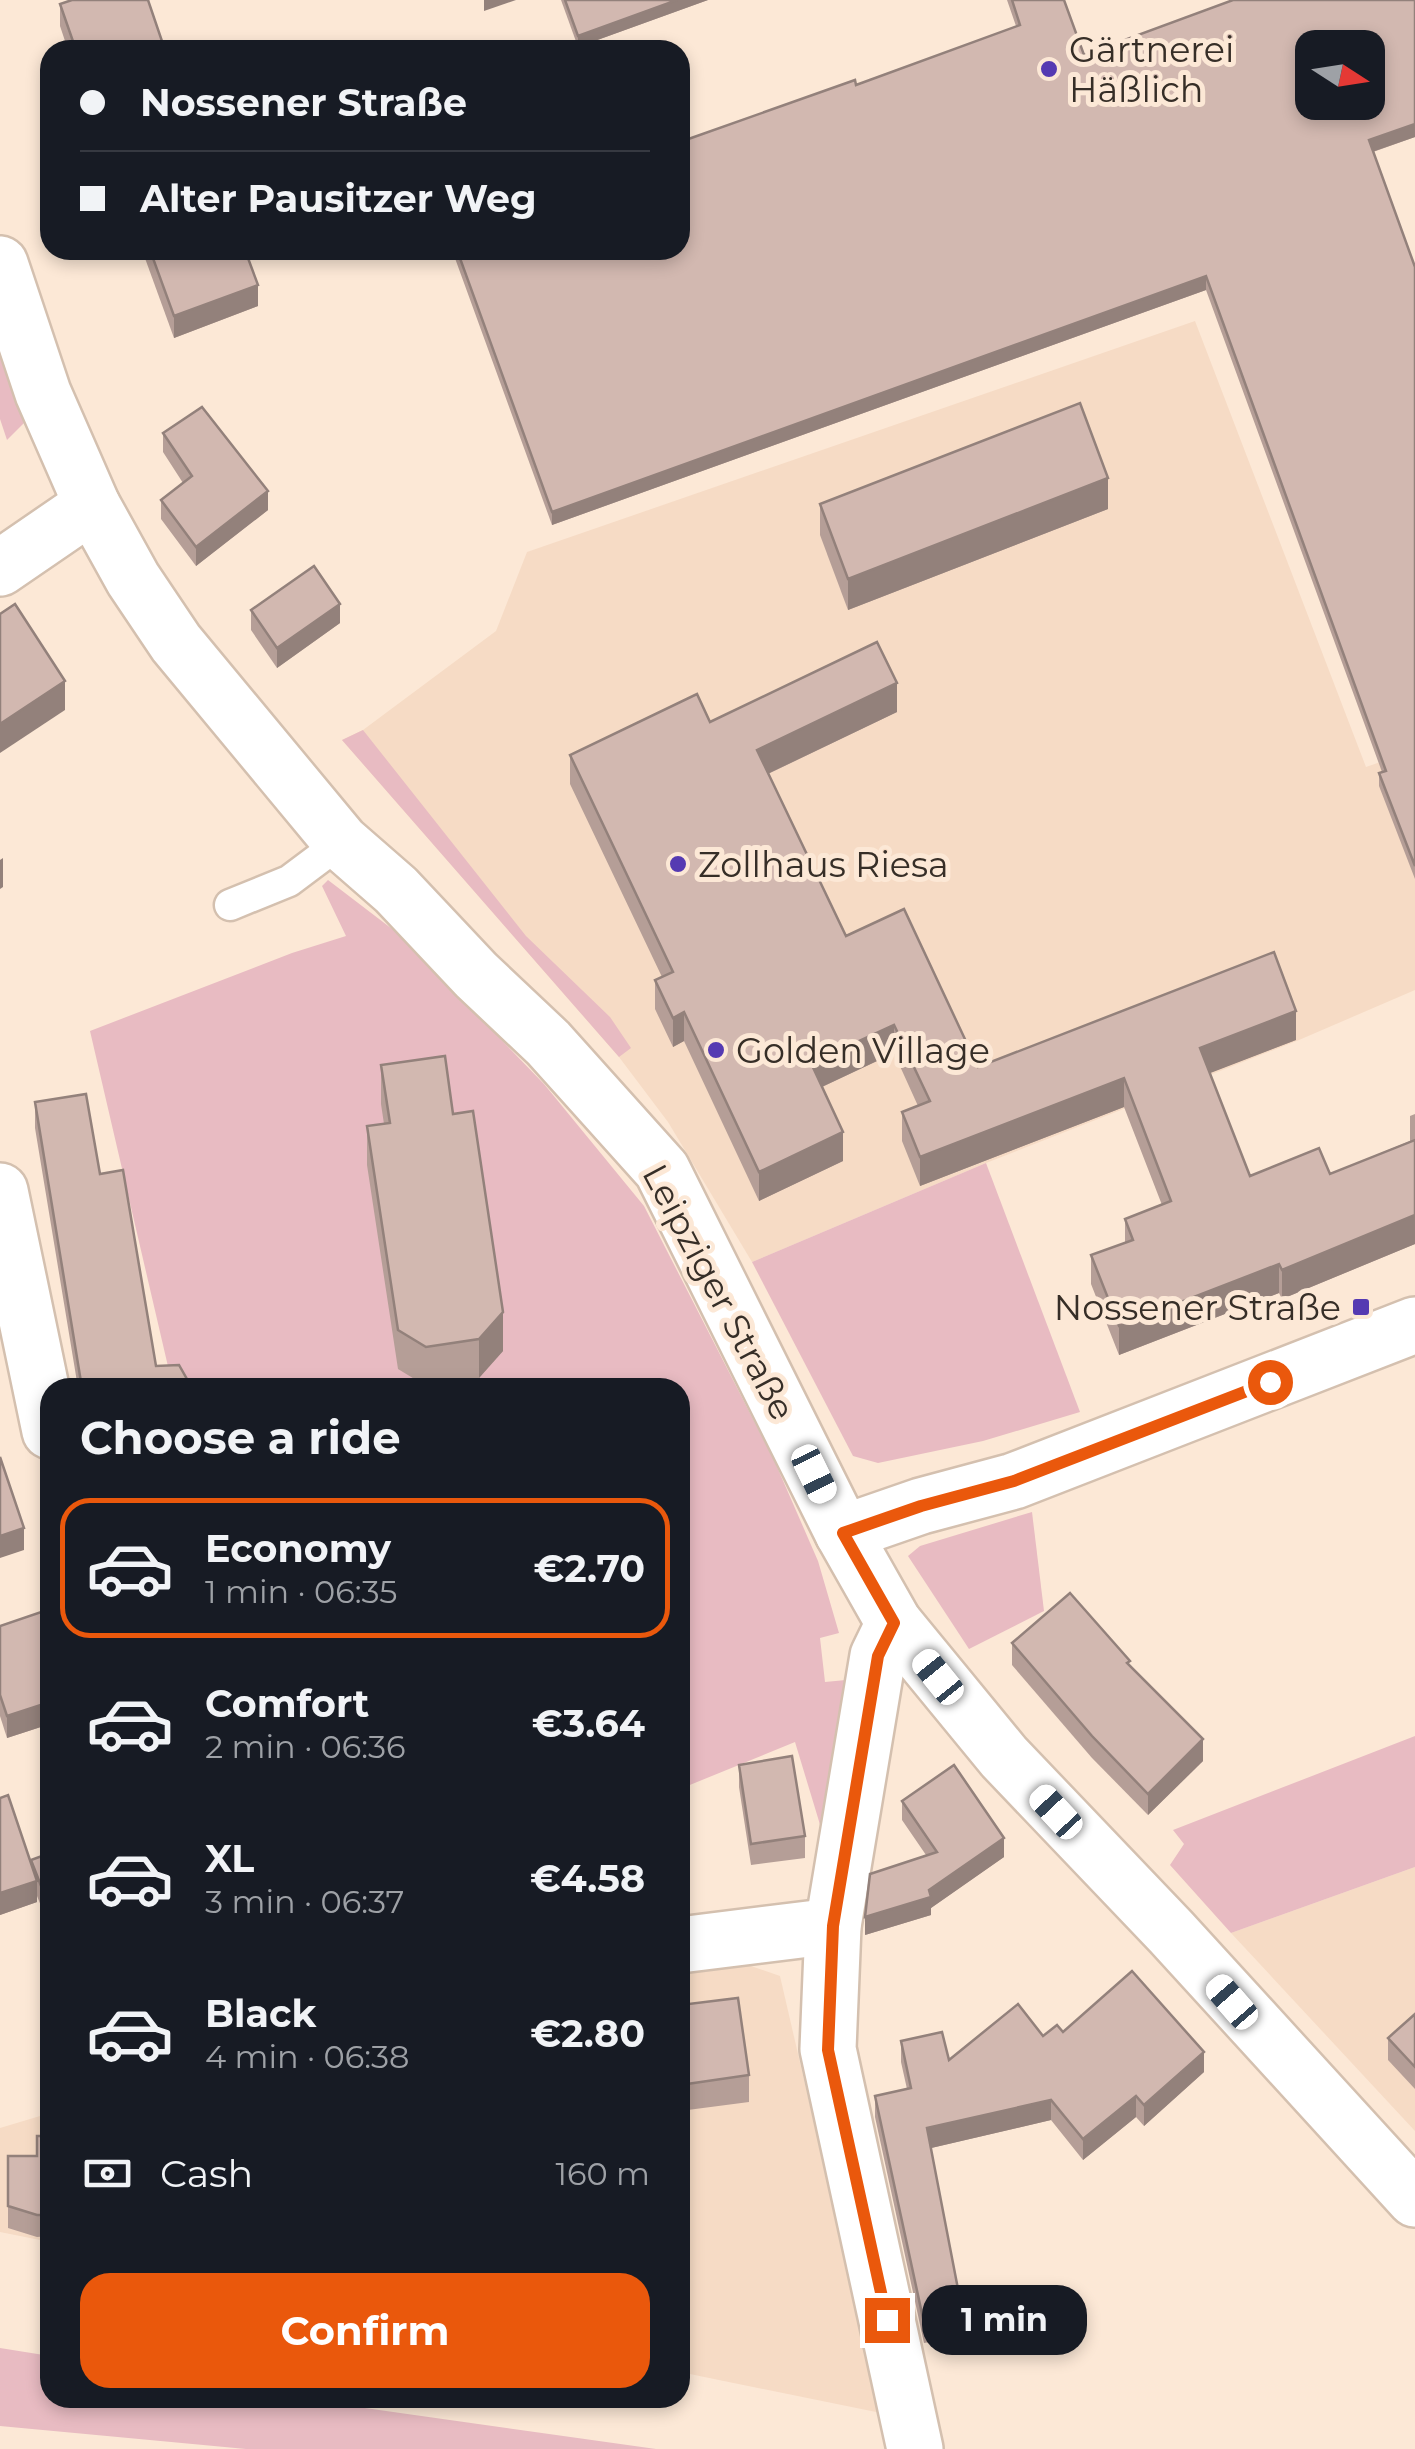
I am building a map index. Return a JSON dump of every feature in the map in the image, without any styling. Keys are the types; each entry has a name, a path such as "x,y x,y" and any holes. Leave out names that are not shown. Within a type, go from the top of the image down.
{"street":[{"name":"Leipziger Straße","path":"0,264 43,393 92,504 133,579 176,643 341,842 396,890 548,1043 662,1170 843,1533 894,1623 1004,1758 1171,1932 1415,2199"},
{"path":"0,568 92,504"},
{"path":"0,1191 40,1396"},
{"path":"843,1533 921,1506 1014,1481 1415,1325"},
{"path":"894,1623 878,1656 833,1926 828,2050 916,2449"},
{"path":"690,1944 833,1926"}],"lane":[{"path":"230,904 288,881 341,842"}],"shaded area":[{"path":"1195,321 1366,767 1415,750 1415,990 752,1262 668,1122 619,1057 342,740 363,730 496,631 527,552"},
{"path":"0,346 24,423 7,440 0,419"},
{"path":"363,730 526,936 610,1017 631,1048 619,1057 342,740"},
{"path":"328,880 400,935 544,1084 644,1206 774,1460 818,1561 839,1633 820,1638 825,1682 846,1680 828,1851 795,1742 690,1785 690,1378 170,1375 90,1031 346,936 322,886"},
{"path":"986,1163 1080,1412 983,1441 878,1463 853,1456 752,1262"},
{"path":"1032,1512 1044,1611 969,1649 908,1556 920,1546"},
{"path":"1415,1736 1415,1867 1231,1933 1170,1865 1184,1844 1173,1830"},
{"path":"1415,1867 1415,2131 1231,1933"},
{"path":"748,1965 780,1976 881,2413 690,2374 690,1970"},
{"path":"40,2116 40,2240 0,2232 0,2128"},
{"path":"0,2348 40,2354 40,2408 365,2408 656,2449 246,2449 0,2426"}],"building":[{"path":"72,0 148,0 162,40 73,40 60,4"},
{"path":"565,0 677,0 578,36"},
{"path":"1012,0 1064,0 1084,55 1233,0 1415,0 1415,124 1369,140 1415,267 1415,866 1379,773 1386,771 1206,276 552,512 461,260 690,260 690,138 855,80 856,85 1020,25"},
{"path":"154,260 249,260 258,285 174,316"},
{"path":"1080,403 1108,478 848,579 820,504"},
{"path":"202,407 268,491 196,547 161,500 192,476 163,433"},
{"path":"314,566 340,604 277,648 251,610"},
{"path":"15,604 65,681 0,724 0,614"},
{"path":"877,642 897,683 757,750 846,936 904,909 978,1067 1274,952 1296,1011 1200,1048 1250,1176 1319,1148 1330,1174 1415,1140 1415,1215 1282,1270 1279,1264 1119,1326 1091,1255 1133,1240 1125,1219 1171,1201 1124,1078 920,1157 902,1112 930,1101 894,1025 811,1063 843,1132 759,1172 684,1012 673,1018 655,980 673,972 570,755 697,694 710,722"},
{"path":"445,1056 453,1114 473,1111 503,1312 479,1339 426,1347 398,1330 367,1126 390,1123 381,1065"},
{"path":"86,1094 100,1174 123,1170 156,1366 179,1365 186,1378 80,1378 35,1102"},
{"path":"0,1457 24,1528 0,1536"},
{"path":"1070,1593 1130,1661 1127,1663 1203,1739 1148,1794 1012,1643"},
{"path":"40,1612 40,1705 7,1716 0,1695 0,1626"},
{"path":"792,1756 805,1836 751,1844 739,1765"},
{"path":"954,1765 1004,1838 929,1890 931,1897 865,1917 870,1874 937,1852 902,1801"},
{"path":"8,1795 37,1881 0,1893 0,1798"},
{"path":"40,1857 40,1883 31,1860"},
{"path":"1132,1971 1204,2052 1144,2105 1136,2096 1083,2139 1051,2100 927,2128 963,2315 924,2323 875,2096 911,2088 901,2041 942,2032 949,2060 1018,2004 1043,2036 1057,2025 1063,2032"},
{"path":"738,1998 749,2075 690,2084 690,2004"},
{"path":"1415,2014 1415,2067 1388,2038"},
{"path":"40,2136 40,2215 8,2206 8,2156 37,2156"}],"place":[{"name":"Gärtnerei Häßlich","path":"1049,69"},
{"name":"Zollhaus Riesa","path":"678,864"},
{"name":"Golden Village","path":"716,1050"},
{"name":"Nossener Straße","path":"1361,1307"}],"route":[{"path":"887,2320 828,2050 833,1926 868,1704 878,1656 894,1623 843,1533 921,1506 1014,1481 1270,1382"}]}
